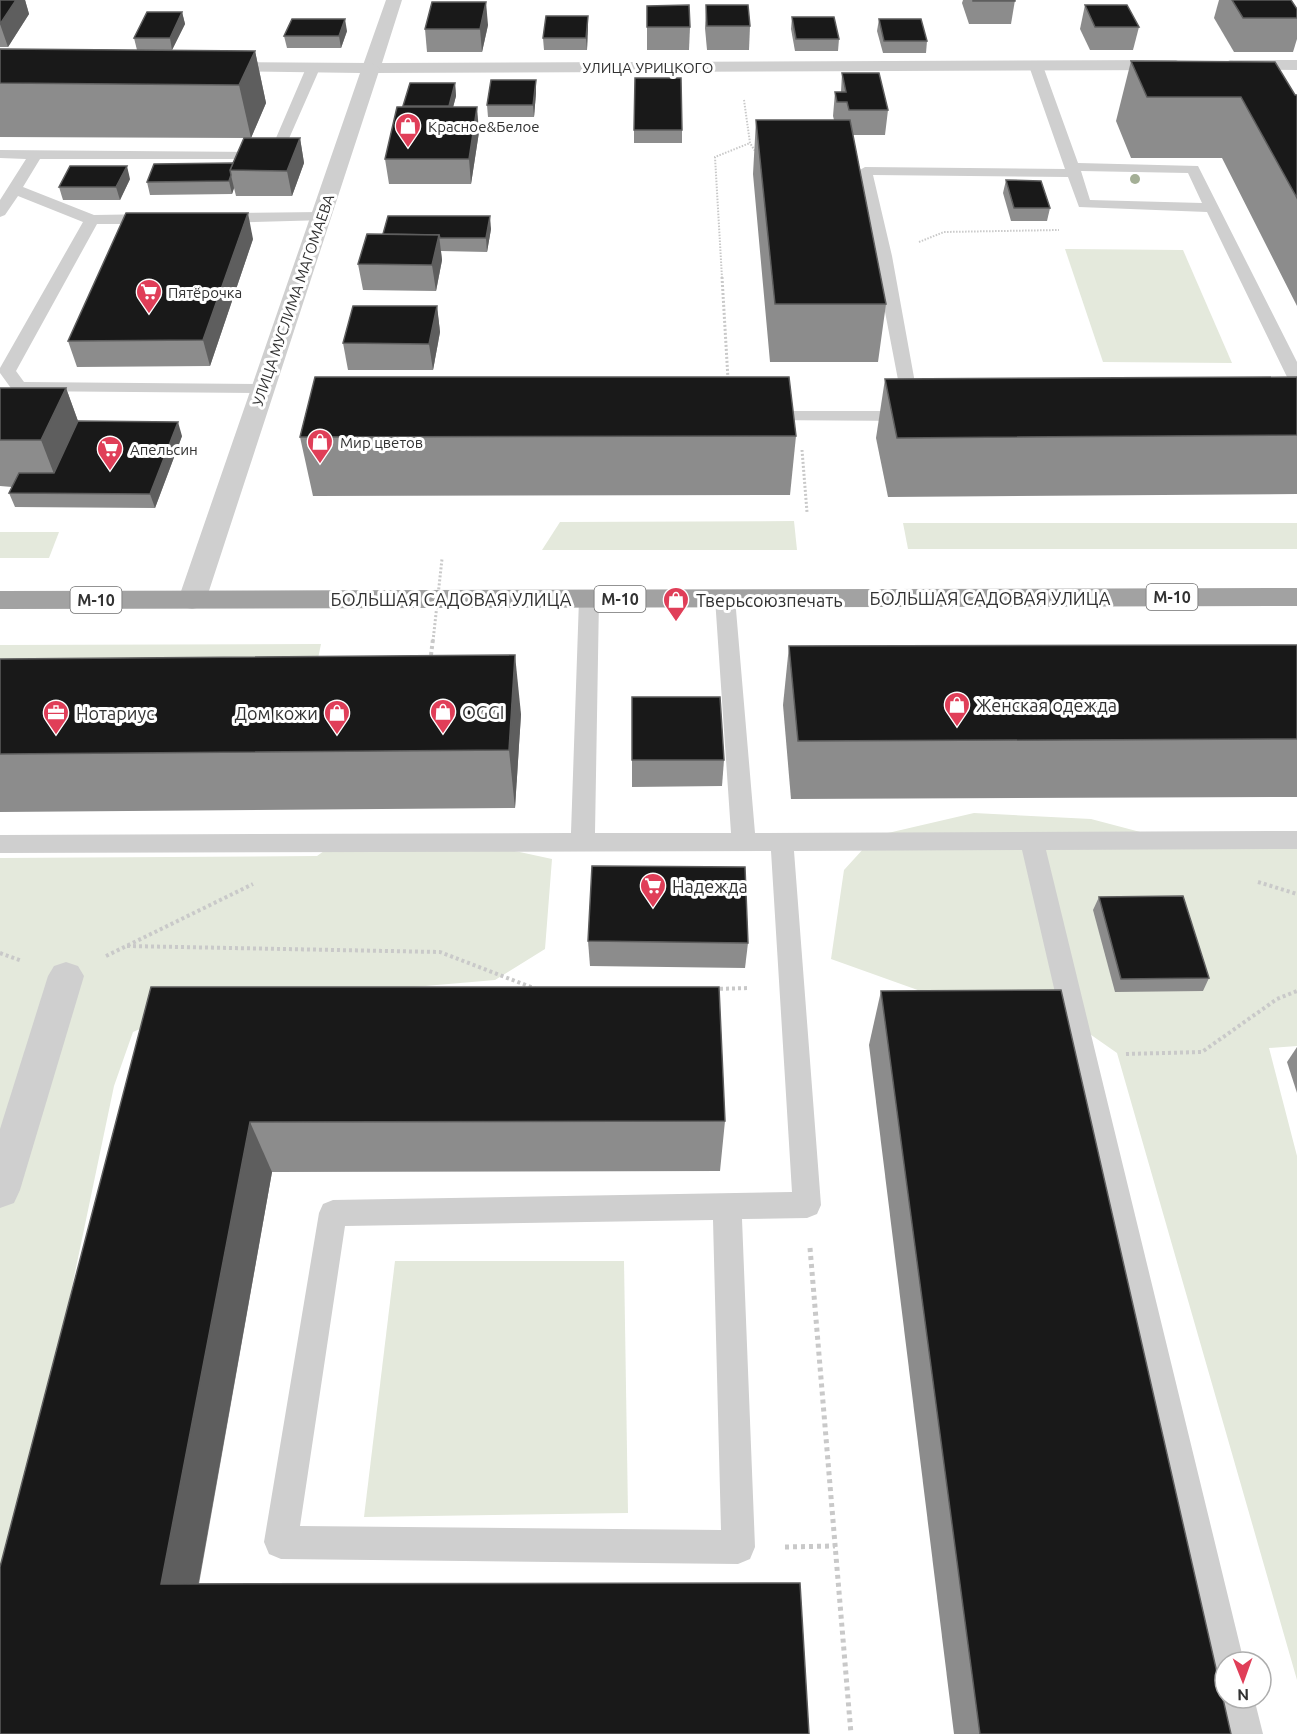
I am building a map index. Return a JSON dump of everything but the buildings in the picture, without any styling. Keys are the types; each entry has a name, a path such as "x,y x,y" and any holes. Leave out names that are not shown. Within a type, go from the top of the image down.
{"highway":[{"name":"БОЛЬШАЯ САДОВАЯ УЛИЦА","path":"0,600 1297,597"}],"street":[{"name":"УЛИЦА МУСЛИМА МАГОМАЕВА","path":"192,600 394,0"},
{"name":"УЛИЦА УРИЦКОГО","path":"197,67 1190,65"},
{"path":"1214,65 1297,65"},
{"path":"0,1190 66,976"}],"lane":[{"path":"1036,66 1084,204 1213,208"},
{"path":"0,154 275,156 313,68"},
{"path":"0,212 36,155"},
{"path":"730,416 920,416 865,171 1193,169 1297,379"},
{"path":"14,189 92,220 172,219"},
{"path":"207,219 321,218"},
{"path":"92,220 7,371 19,387 263,389"},
{"path":"725,598 744,843"},
{"path":"582,843 589,599"},
{"path":"0,844 1297,840"},
{"path":"1032,841 1224,1650"},
{"path":"727,1207 738,1547 281,1542 333,1213 807,1205 782,843"},
{"path":"1239,1710 1245,1734"}],"path":[{"path":"740,67 750,143 756,151"},
{"path":"730,416 715,157 750,143"},
{"path":"884,256 944,232 1063,230 1084,204"},
{"path":"799,416 807,512"},
{"path":"431,655 442,560"},
{"path":"66,976 262,880"},
{"path":"127,946 440,952 543,991"},
{"path":"709,989 792,987"},
{"path":"1083,1056 1202,1052 1277,999 1297,991"},
{"path":"807,1205 851,1734"}],"shaded area":[{"path":"1065,249 1183,250 1232,363 1103,362"},
{"path":"794,521 797,550 542,550 560,522"},
{"path":"903,523 1297,523 1297,549 908,549"},
{"path":"0,532 59,532 49,558 0,558"},
{"path":"321,644 313,683 0,685 0,645"},
{"path":"974,813 1091,819 1201,848 1297,840 1297,1046 1269,1048 1297,1156 1297,1680 1117,1053 1064,1016 940,998 831,959 844,870 875,836"},
{"path":"445,836 552,859 545,949 495,980 193,1006 133,1032 114,1086 0,1631 0,858 317,856 334,844"},
{"path":"395,1261 624,1261 628,1513 364,1517"}],"place":[{"name":"Красное&Белое","path":"408,149"},
{"name":"Пятёрочка","path":"149,315"},
{"name":"Мир цветов","path":"320,465"},
{"name":"Апельсин","path":"110,472"},
{"name":"Тверьсоюзпечать","path":"676,623"},
{"name":"Женская одежда","path":"957,728"},
{"name":"OGGI","path":"443,735"},
{"name":"Нотариус","path":"56,736"},
{"name":"Дом кожи","path":"337,736"},
{"name":"Надежда","path":"653,909"}]}
